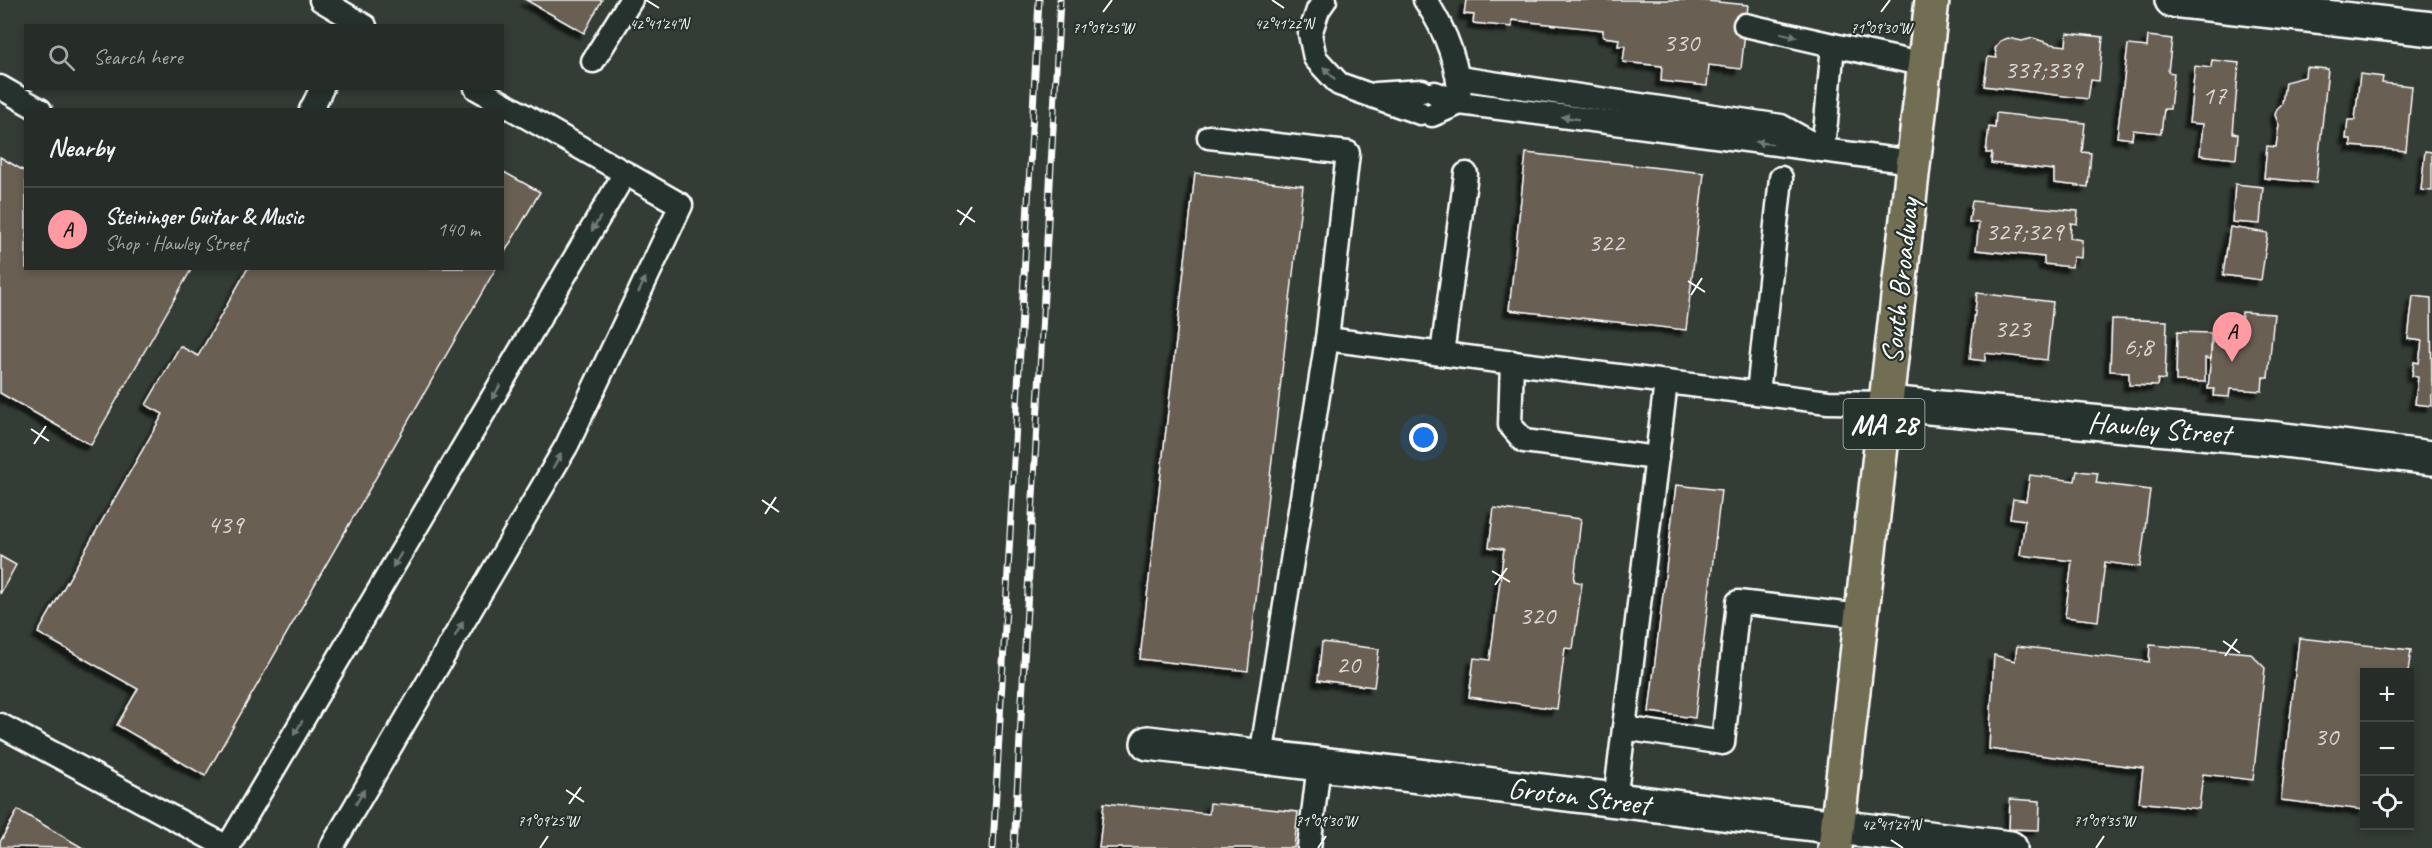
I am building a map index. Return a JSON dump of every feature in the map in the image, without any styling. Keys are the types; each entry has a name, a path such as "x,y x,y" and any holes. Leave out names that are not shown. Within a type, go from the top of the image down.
{"main road":[{"name":"South Broadway","path":"1836,837 1932,0"}],"street":[{"path":"2172,0 2432,29"},
{"name":"Hawley Street","path":"1886,403 2276,440 2432,458"},
{"name":"Groton Street","path":"1148,743 1615,800 1836,837 2010,848"}],"lane":[{"path":"321,0 360,24"},
{"path":"593,61 631,0"},
{"path":"1325,0 1317,10 1310,34 1315,58 1339,84 1369,95 1427,103 1460,103 1913,162"},
{"path":"1425,0 1441,23 1459,78 1460,103"},
{"path":"1745,25 1925,65"},
{"path":"1822,150 1827,122 1833,45"},
{"path":"1459,78 1781,126 1822,150"},
{"path":"0,87 37,108"},
{"path":"312,108 321,90"},
{"path":"331,848 567,445 681,205 479,90"},
{"path":"1209,137 1348,153 1327,339 1262,757"},
{"path":"0,725 228,848 625,174"},
{"path":"1442,354 1466,174"},
{"path":"1758,393 1781,178"},
{"path":"1327,339 1828,402 1886,403"},
{"path":"1512,363 1510,424 1524,441 1657,458"},
{"path":"1615,800 1666,382"},
{"path":"1623,728 1723,743 1738,602 1862,615"},
{"path":"1309,848 1319,764"}],"building":[{"path":"526,0 602,0 584,33"},
{"path":"1466,0 1697,0 1748,5 1741,69 1709,65 1707,86 1661,81 1662,66 1623,62 1625,46 1618,46 1619,39 1603,37 1603,30 1512,20 1512,27 1473,23 1474,15 1464,14"},
{"path":"2067,33 2103,37 2099,81 2091,80 2088,99 1984,86 1988,57 1997,58 1995,49 2000,41 2008,38 2022,41 2033,38 2066,46"},
{"path":"2148,36 2172,39 2168,72 2174,73 2170,109 2164,109 2161,133 2133,130 2132,139 2117,137 2128,45 2147,47"},
{"path":"2212,60 2239,63 2233,133 2238,134 2236,159 2200,155 2203,124 2189,123 2195,66 2211,68"},
{"path":"2306,67 2328,69 2316,183 2264,178 2267,146 2276,147 2279,125 2275,115 2282,104 2285,82 2305,77"},
{"path":"2360,74 2383,77 2382,83 2412,86 2406,151 2351,146 2351,139 2346,139 2348,120 2355,120"},
{"path":"1996,113 2085,123 2082,152 2091,153 2088,187 2054,183 2054,170 1991,163 1992,153 1986,153 1989,127 1995,128"},
{"path":"2425,151 2432,152 2432,191 2421,190"},
{"path":"1526,153 1704,173 1686,330 1509,310"},
{"path":"0,157 24,171 24,270 191,270 91,445 0,393"},
{"path":"504,172 540,192 504,254"},
{"path":"1195,173 1303,186 1248,671 1140,659"},
{"path":"2235,184 2263,187 2260,224 2232,222"},
{"path":"1972,201 2078,211 2077,224 2071,223 2070,238 2082,240 2081,258 2073,257 2072,267 2044,264 2044,257 1976,250 1979,223 1969,222"},
{"path":"2230,227 2268,233 2261,280 2223,275"},
{"path":"247,270 495,270 205,776 117,725 138,689 38,633 163,414 146,405 180,346 198,356"},
{"path":"1977,293 2053,302 2047,360 1985,353 1985,361 1970,359"},
{"path":"2413,296 2431,298 2432,406 2415,404 2418,377 2412,376 2414,362 2419,363 2422,341 2408,339"},
{"path":"2242,312 2274,314 2268,378 2263,377 2262,391 2230,389 2229,397 2213,396 2214,389 2208,389 2213,331 2240,334"},
{"path":"2112,319 2167,321 2165,380 2158,379 2157,386 2129,385 2129,372 2110,371"},
{"path":"2177,332 2211,333 2211,359 2205,358 2205,382 2176,381"},
{"path":"2077,471 2098,473 2096,483 2150,490 2140,567 2105,562 2098,621 2065,617 2072,561 2020,555 2025,520 2010,518 2013,499 2026,501 2030,475 2075,481"},
{"path":"1676,485 1721,490 1695,718 1649,712"},
{"path":"1494,508 1581,519 1574,581 1582,583 1573,649 1565,648 1557,709 1469,697 1474,658 1490,660 1504,549 1489,547"},
{"path":"0,556 16,565 0,594"},
{"path":"2299,638 2411,650 2409,668 2360,668 2360,810 2281,800"},
{"path":"1322,642 1379,649 1374,687 1318,680"},
{"path":"2150,645 2250,653 2265,668 2253,780 2203,774 2199,809 2139,802 2143,768 1989,749 1994,655 2015,661 2017,646 2149,662"},
{"path":"2010,799 2040,801 2039,830 2009,829"},
{"path":"1104,803 1209,814 1210,803 1298,812 1294,848 1099,848"},
{"path":"18,810 83,848 0,847 0,842"}],"railway":[{"path":"993,848 1039,0"},
{"path":"1014,848 1060,0"}],"place":[{"name":"Steininger Guitar & Music","path":"2232,362"}]}
